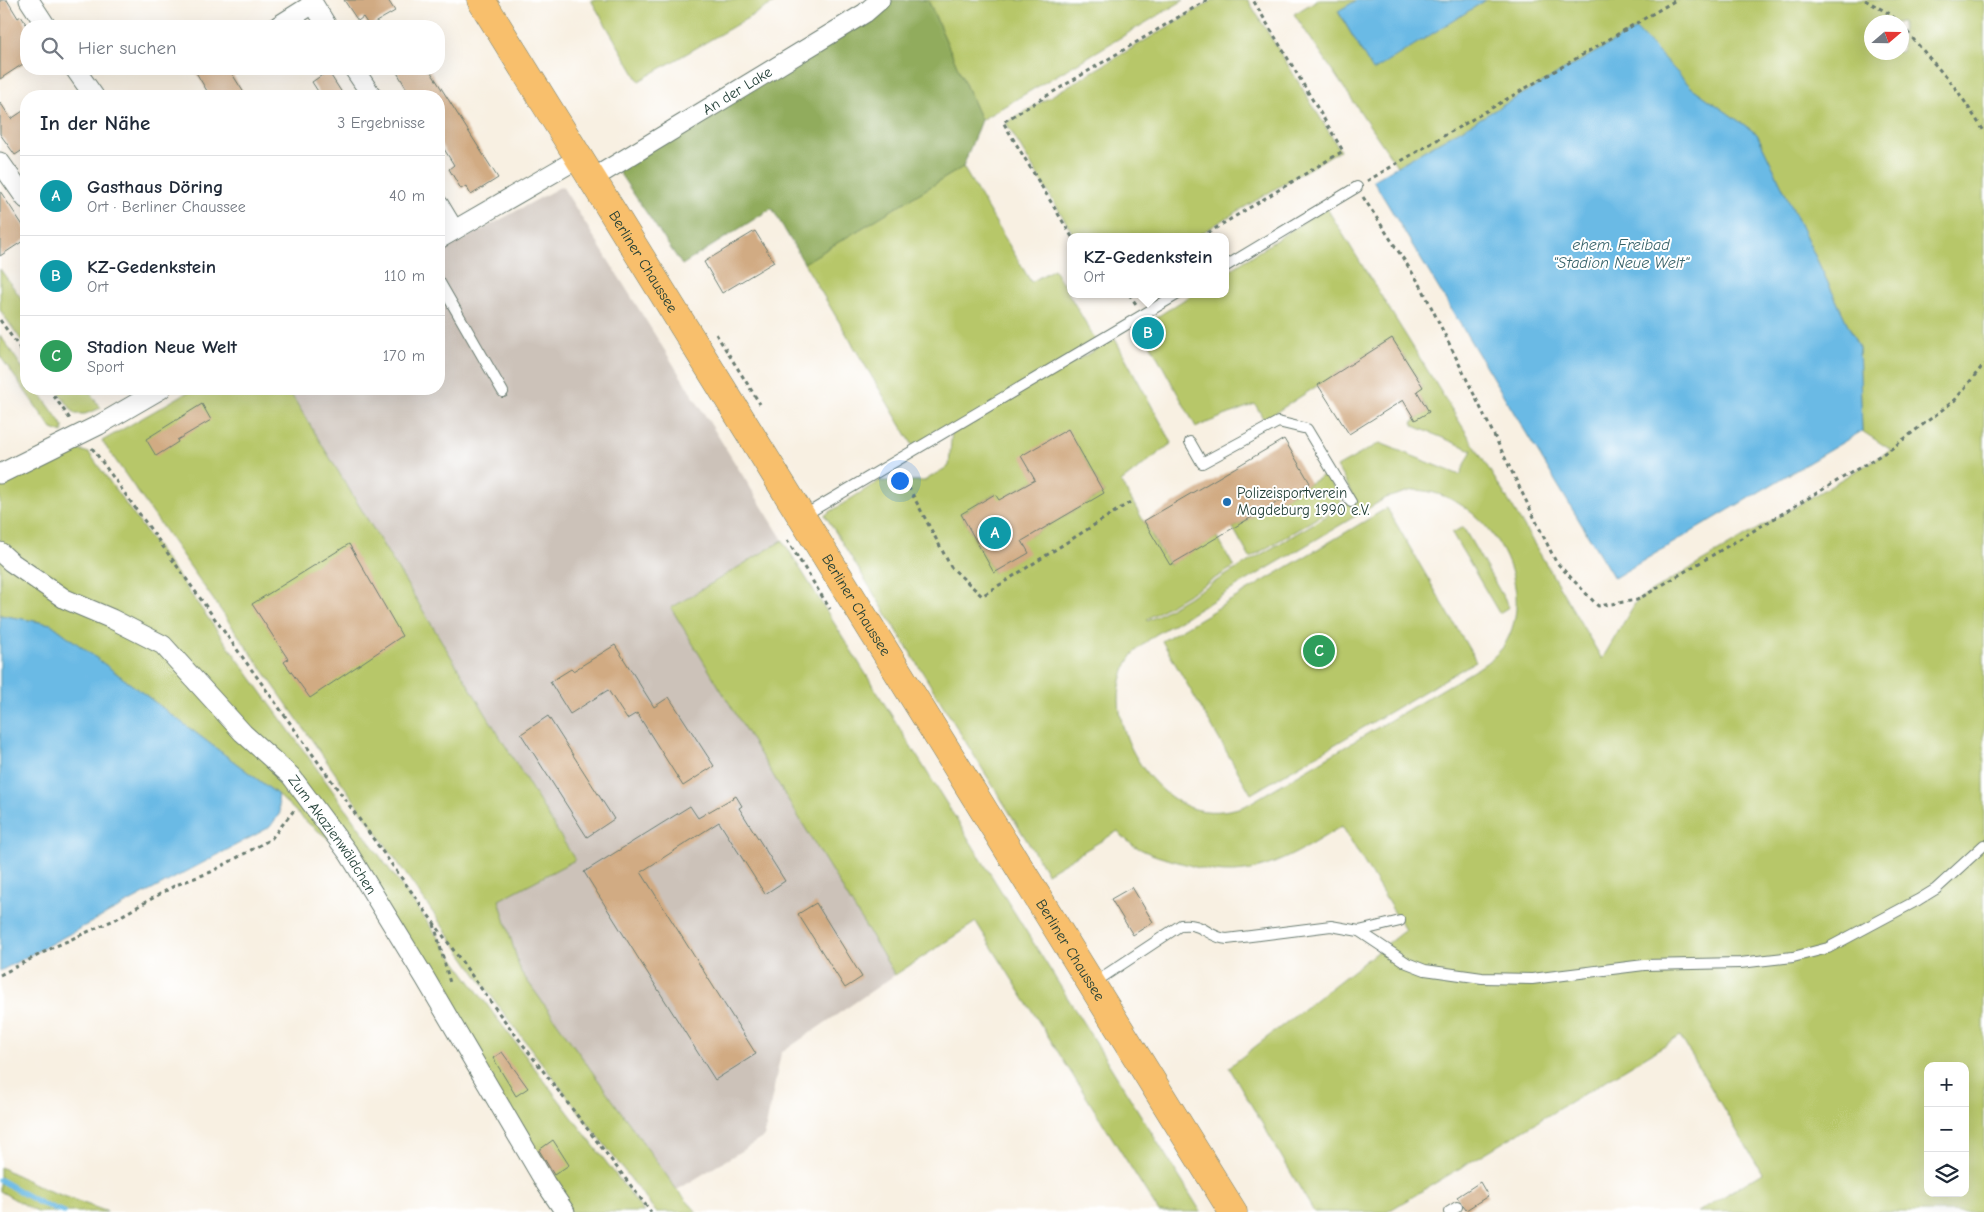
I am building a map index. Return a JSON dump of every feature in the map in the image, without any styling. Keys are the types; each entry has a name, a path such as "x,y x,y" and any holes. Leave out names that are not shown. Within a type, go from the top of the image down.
{"main road":[{"name":"Berliner Chaussee","path":"481,0 1233,1212"}],"street":[{"path":"29,0 42,20"},
{"name":"An der Lake","path":"447,235 586,169 865,13 880,0"},
{"path":"286,20 312,2 324,20"},
{"path":"79,75 90,90"},
{"path":"358,75 368,90"},
{"path":"0,162 20,190"},
{"path":"0,474 82,434 148,395"},
{"name":"Zum Akazienwäldchen","path":"0,552 11,562 66,599 112,619 162,645 243,734 292,776 348,854 425,978 546,1184 566,1212"}],"lane":[{"path":"1229,264 1357,187"},
{"path":"445,291 503,392"},
{"path":"802,516 1171,298"},
{"path":"1190,442 1202,464 1278,422 1307,429 1351,502"},
{"path":"1091,984 1181,925 1196,925 1216,936 1226,939 1331,926 1359,931 1407,963 1425,970 1482,978 1532,979 1644,965 1740,963 1793,957 1828,948 1918,900 1936,889 1984,845"},
{"path":"1359,931 1400,921"}],"path":[{"path":"1070,233 1003,122 1207,0"},
{"path":"1208,233 1343,151 1253,0"},
{"path":"1676,0 1357,187 1421,286 1556,562 1598,606 1637,600 1891,450 1955,400 1984,364"},
{"path":"1865,0 1891,15"},
{"path":"1909,34 1957,90 1984,130"},
{"path":"0,320 20,348"},
{"path":"53,395 498,1012 651,1212"},
{"path":"895,462 951,567 982,596 1132,501"},
{"path":"0,975 54,947 114,920 176,885 211,872 271,839 295,809 292,776"},
{"path":"433,921 453,992"}],"shaded area":[{"path":"562,186 783,540 672,608 895,975 781,1053 764,1137 677,1190 521,972 499,900 575,859 292,395 445,395 445,250"}],"green space":[{"path":"591,0 779,0 639,81"},
{"path":"880,0 928,0 981,120 963,167 804,263 772,208 682,265 616,168"},
{"path":"928,0 1184,0 981,120"},
{"path":"1213,0 1248,0 1340,150 1202,233 1073,233 1006,123"},
{"path":"1317,0 1357,0 1338,12 1373,70 1486,0 1984,0 1984,1212 1698,1212 1762,1173 1680,1036 1387,1212 1314,1212 1229,1067 1405,930 1342,826 1282,860 1250,870 1233,872 1205,870 1153,855 1130,843 1118,831 1047,873 825,515 879,481 924,481 949,466 952,429 915,449 804,263 963,167 1031,282 1054,269 1067,291 1067,298 1071,298 1097,342 970,419 1115,339 1172,443 1121,482 1169,565 1217,537 1234,567 1147,619 1148,621 1355,499 1337,467 1380,443 1460,475 1472,450 1414,426 1412,422 1429,411 1420,397 1406,405 1403,400 1423,387 1392,338 1264,420 1255,404 1196,427 1141,327 1187,298 1229,298 1229,271 1326,207 1513,508 1602,659 1637,600 1891,450 1862,431 1859,348 1757,134 1691,87 1636,30 1397,166 1294,14","holes":["1068,430 1104,493 1030,536 1007,496 1035,480","1413,490 1439,494 1462,506 1483,523 1500,545 1511,570 1516,596 1514,622 1503,647 1480,667 1245,806 1231,810 1210,811 1189,807 1171,797 1154,782 1140,764 1129,744 1122,722 1119,700 1122,679 1132,655 1155,635 1386,498","995,494 994,573 961,514"]},
{"path":"0,269 20,297 20,338 0,310"},
{"path":"0,335 20,364 20,384 0,356"},
{"path":"28,395 41,395 63,426 63,433 52,429"},
{"path":"61,395 91,395 101,408 85,414 75,414"},
{"path":"182,395 292,395 575,860 499,900 521,972 677,1190 697,1212 656,1212 502,1011 102,441"},
{"path":"73,448 89,453 493,1013 644,1212 565,1212 349,854 309,824 277,794 51,624 0,615 0,485"},
{"path":"1326,474 1342,503 1250,558 1233,528"},
{"path":"1387,508 1476,661 1251,794 1162,641"},
{"path":"1463,527 1509,607 1499,613 1452,533"},
{"path":"783,540 1201,1212 1159,1212 976,922 895,975 671,608"},
{"path":"0,1167 47,1190 108,1212 37,1212 0,1191"}],"water":[{"path":"1357,0 1486,0 1373,71 1338,11"},
{"name":"ehem. Freibad \"Stadion Neue Welt\"","path":"1636,29 1691,87 1757,134 1859,348 1862,431 1614,578 1373,180"},
{"path":"0,615 51,624 277,794 280,813 270,827 0,971"}],"building":[{"path":"0,0 7,0 18,18 21,16 24,20 20,20 20,66 0,79"},
{"path":"344,0 388,0 395,11 379,20 365,20 363,17 357,20"},
{"path":"198,75 233,75 242,90 206,90"},
{"path":"322,75 331,75 340,90 317,90 312,82"},
{"path":"399,75 433,75 442,90 407,90"},
{"path":"445,94 498,178 471,195 466,186 461,189 449,169 454,165 445,151"},
{"path":"0,102 11,119 20,113 20,152 15,155 0,134"},
{"path":"0,191 20,221 20,243 0,256"},
{"path":"755,231 774,262 722,293 704,262"},
{"path":"1392,338 1423,387 1417,391 1429,412 1415,420 1403,400 1349,434 1318,385"},
{"path":"202,404 211,420 177,440 178,442 156,456 146,439"},
{"path":"1068,429 1104,493 1022,541 1029,553 994,573 961,514 995,494 999,500 1035,480 1021,456"},
{"name":"Polizeisportverein Magdeburg 1990 e.V.","path":"1284,439 1310,483 1170,565 1144,521"},
{"path":"349,544 402,636 310,698 284,662 288,659 252,604"},
{"path":"615,645 654,707 669,697 714,766 683,786 637,713 627,719 608,690 570,714 550,682 571,669 573,671"},
{"path":"548,716 614,819 587,837 521,734"},
{"path":"736,796 742,806 739,808 785,881 765,894 719,822 641,872 756,1054 715,1080 584,872 690,806 698,818"},
{"path":"1132,887 1153,922 1133,935 1111,899"},
{"path":"816,903 862,977 845,988 798,914"},
{"path":"502,1052 528,1088 516,1096 493,1058"},
{"path":"553,1140 569,1165 554,1175 539,1150"},
{"path":"1480,1182 1488,1196 1466,1210 1457,1197"}],"waterway":[{"path":"0,1180 40,1203 64,1212"}],"place":[{"name":"KZ-Gedenkstein","path":"1148,333"},
{"name":"Polizeisportverein Magdeburg 1990 e.V.","path":"1227,502"},
{"name":"Gasthaus Döring","path":"995,533"},
{"name":"Stadion Neue Welt","path":"1319,651"}]}
